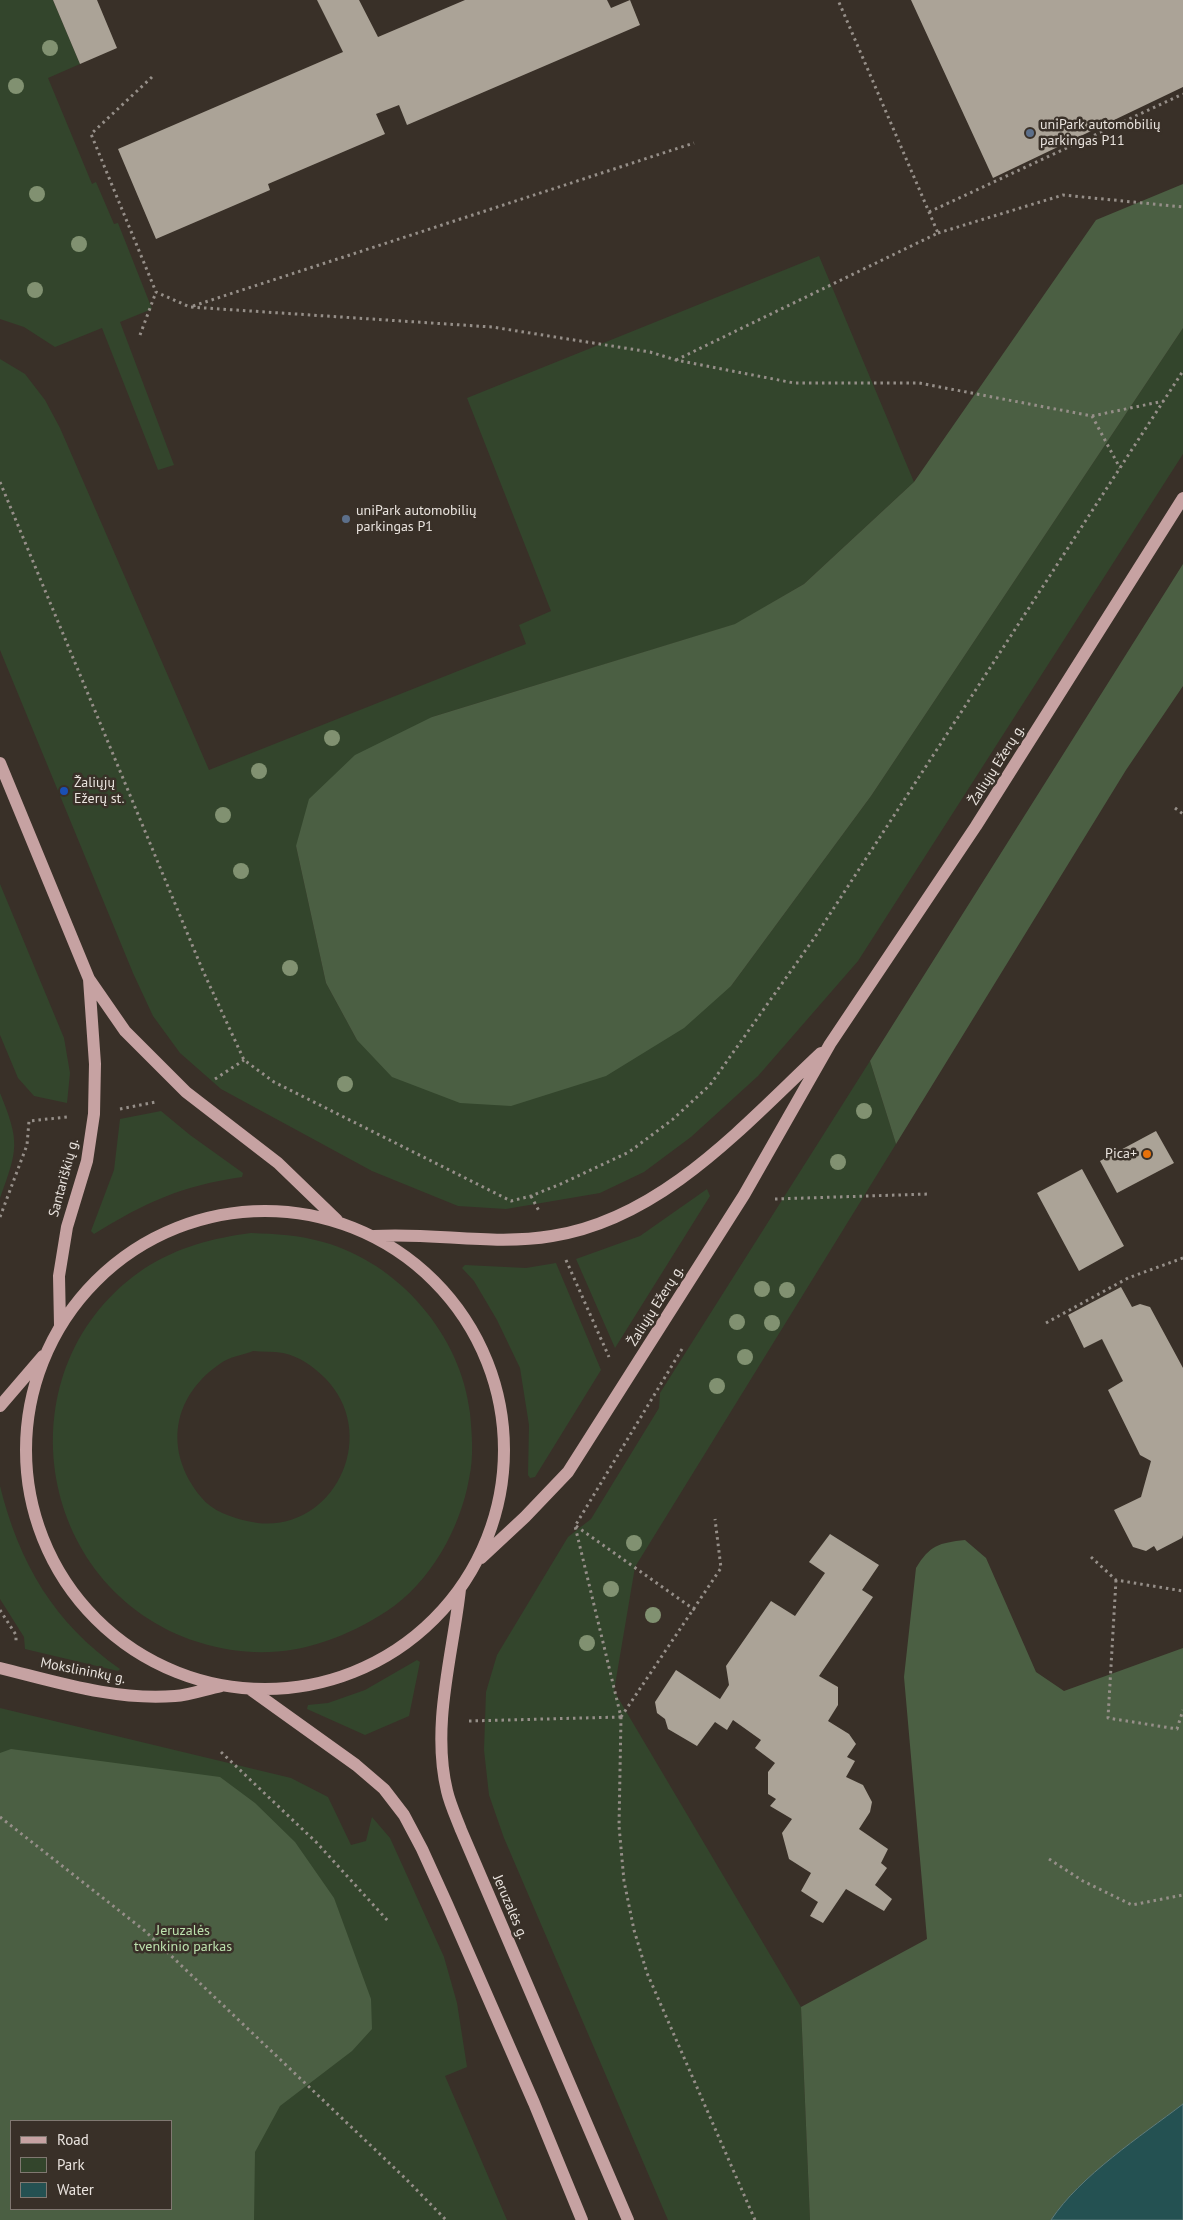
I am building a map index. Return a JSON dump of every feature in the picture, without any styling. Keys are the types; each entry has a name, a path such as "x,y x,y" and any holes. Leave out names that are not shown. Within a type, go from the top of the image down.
{"main road":[{"name":"Žaliųjų Ežerų g.","path":"477,1561 525,1517 568,1472 744,1195 830,1044 976,826 1183,498"},
{"name":"Santariškių g.","path":"0,763 89,979 125,1032 186,1092 278,1163 337,1220"},
{"name":"Santariškių g.","path":"60,1325 60,1266 67,1227 87,1161 94,1114 95,1064 89,979"},
{"name":"Žaliųjų Ežerų g.","path":"374,1236 407,1234 495,1241 553,1236 603,1222 644,1203 680,1179 720,1147 830,1044"},
{"path":"285,1210 337,1220 374,1236 419,1265 457,1305 484,1351 501,1403 505,1457 499,1502 477,1561 460,1589 428,1626 389,1654 346,1675 298,1687 250,1689 221,1686 170,1670 124,1644 84,1608 54,1564 34,1515 25,1463 28,1410 46,1352 60,1325 93,1283 134,1249 181,1225 232,1212 285,1210"},
{"path":"0,1406 46,1352"},
{"name":"Jeruzalės g.","path":"460,1589 443,1722 442,1746 447,1790 461,1830 628,2220"},
{"name":"Mokslininkų g.","path":"0,1668 100,1692 143,1696 177,1696 221,1686"},
{"path":"250,1689 356,1765 384,1790 404,1815 422,1849 455,1922 582,2220"}],"path":[{"path":"838,0 938,233"},
{"path":"140,335 156,292 91,134 152,77"},
{"path":"929,212 1183,94"},
{"path":"190,307 694,143"},
{"path":"676,360 938,233 1063,196 1183,207"},
{"path":"156,292 190,307 492,327 650,352 676,360 794,383 919,383 1092,416 1164,401"},
{"path":"0,482 204,971 244,1060 274,1082 511,1201 531,1196 563,1183 629,1152 672,1120 710,1085 815,937 1183,371"},
{"path":"1092,416 1120,468"},
{"path":"1175,808 1183,814"},
{"path":"0,1217 27,1145 29,1121 94,1114 153,1102 186,1092 219,1076 244,1060"},
{"path":"776,1198 929,1194"},
{"path":"1046,1323 1128,1278 1183,1258"},
{"path":"566,1259 610,1360"},
{"path":"648,1403 576,1526 621,1717 619,1826 624,1881 634,1930 648,1973 755,2220"},
{"path":"621,1717 695,1610 721,1568 715,1519"},
{"path":"576,1526 695,1610"},
{"path":"1091,1557 1116,1580 1183,1591"},
{"path":"1116,1580 1108,1718 1177,1728 1183,1710"},
{"path":"443,1722 621,1717"},
{"path":"221,1752 317,1843 388,1920"},
{"path":"0,1817 145,1931 406,2178 446,2220"},
{"path":"1050,1859 1083,1881 1132,1905 1183,1895"}],"green space":[{"path":"0,0 53,0 80,64 48,78 92,184 96,182 114,224 118,223 152,309 120,322 174,465 158,470 102,328 55,347 24,327 0,319"},
{"path":"1183,184 1183,328 871,796 731,986 684,1028 606,1076 511,1106 460,1103 392,1077 357,1040 326,983 296,846 309,799 355,755 432,717 735,624 804,584 914,482 1096,220"},
{"path":"819,256 914,482 804,584 736,624 432,717 296,846 326,983 357,1040 731,986 871,796 1183,328 1183,454 858,961 758,1076 691,1137 644,1172 600,1193 506,1209 458,1206 372,1171 221,1089 180,1053 153,1016 133,973 0,650 0,359 25,374 45,400 60,428 209,770 526,644 519,625 551,611 467,398"},
{"path":"1183,564 1183,686 1126,770 896,1144 870,1061"},
{"path":"0,884 64,1038 70,1073 67,1103 34,1096 18,1078 0,1035"},
{"path":"870,1061 896,1144 635,1567 614,1691 801,2007 810,2220 668,2220 504,1838 489,1795 484,1750 486,1692 497,1655 568,1537 591,1519 659,1408 660,1393"},
{"path":"0,1093 11,1123 14,1146 10,1168 0,1198"},
{"path":"161,1111 190,1135 243,1173 242,1177 200,1185 165,1197 130,1213 94,1234 91,1231 114,1170 120,1119"},
{"path":"707,1189 710,1196 615,1348 576,1259 640,1236"},
{"path":"251,1233 278,1234 323,1242 351,1252 377,1267 401,1285 422,1306 440,1330 454,1356 464,1384 471,1421 472,1462 465,1498 441,1553 417,1586 387,1611 342,1635 296,1649 273,1652 248,1652 224,1649 198,1642 142,1615 100,1575 70,1526 55,1472 55,1415 69,1360 99,1310 145,1268 157,1261 196,1244","holes":["253,1351 289,1354 306,1362 316,1370 325,1378 342,1402 349,1428 348,1455 339,1480 323,1500 302,1516 276,1523 247,1521 222,1513 205,1502 189,1479 181,1461 178,1443 178,1425 183,1408 192,1391 205,1376 224,1361"]},
{"path":"556,1263 601,1370 535,1477 530,1478 528,1475 529,1425 520,1368 497,1320 474,1281 462,1268 465,1265 526,1268"},
{"path":"0,1486 17,1541 42,1589 76,1632 120,1669 118,1671 25,1649 24,1637 0,1599"},
{"path":"965,1540 986,1558 1036,1672 1064,1691 1183,1648 1183,2104 1094,2172 1063,2204 1051,2220 810,2220 801,2007 927,1939 904,1677 916,1568 926,1554 936,1546"},
{"path":"417,1660 420,1662 409,1716 365,1735 307,1709 308,1705 328,1703 365,1690"},
{"name":"Jeruzalės tvenkinio parkas","path":"0,1708 291,1778 328,1797 351,1845 366,1841 372,1817 390,1838 444,1957 457,2003 467,2067 445,2076 507,2220 0,2220"},
{"name":"Jeruzalės tvenkinio parkas","path":"11,1749 220,1777 255,1803 295,1842 334,1898 371,1999 372,2029 352,2051 280,2106 255,2152 254,2220 0,2220 0,1753"}],"water":[{"path":"1183,2104 1183,2220 1051,2220 1063,2204 1094,2172"}],"building":[{"path":"53,0 97,0 117,48 80,64"},
{"path":"317,0 359,0 378,37 465,0 607,0 611,8 630,0 640,25 407,125 399,105 376,114 385,134 268,184 270,190 156,239 118,149 343,52"},
{"name":"uniPark automobilių parkingas P11","path":"911,0 1183,0 1183,87 993,178"},
{"path":"1156,1131 1174,1163 1117,1193 1100,1161"},
{"path":"1082,1169 1124,1246 1079,1271 1037,1193"},
{"path":"1121,1287 1132,1307 1140,1304 1150,1307 1183,1368 1183,1535 1182,1538 1157,1551 1154,1546 1146,1551 1133,1547 1114,1510 1141,1497 1151,1461 1140,1455 1108,1390 1123,1381 1102,1339 1084,1348 1068,1315"},
{"path":"830,1534 879,1565 862,1590 873,1597 819,1676 838,1687 838,1705 828,1721 849,1734 856,1744 847,1757 855,1761 846,1777 863,1785 872,1802 870,1812 859,1829 888,1849 881,1863 887,1868 875,1885 892,1899 884,1911 846,1889 823,1923 810,1916 818,1902 801,1891 811,1873 789,1859 782,1833 792,1819 770,1806 776,1799 768,1794 768,1772 775,1763 755,1748 761,1740 733,1720 727,1730 715,1722 697,1746 668,1729 665,1719 657,1713 655,1702 676,1670 720,1699 729,1685 726,1666 771,1601 795,1616 825,1573 809,1562"}],"place":[{"name":"uniPark automobilių parkingas P11","path":"1030,133"},
{"name":"uniPark automobilių parkingas P1","path":"346,519"},
{"name":"Žaliųjų Ežerų st.","path":"64,791"},
{"name":"Pica+","path":"1147,1154"}]}
